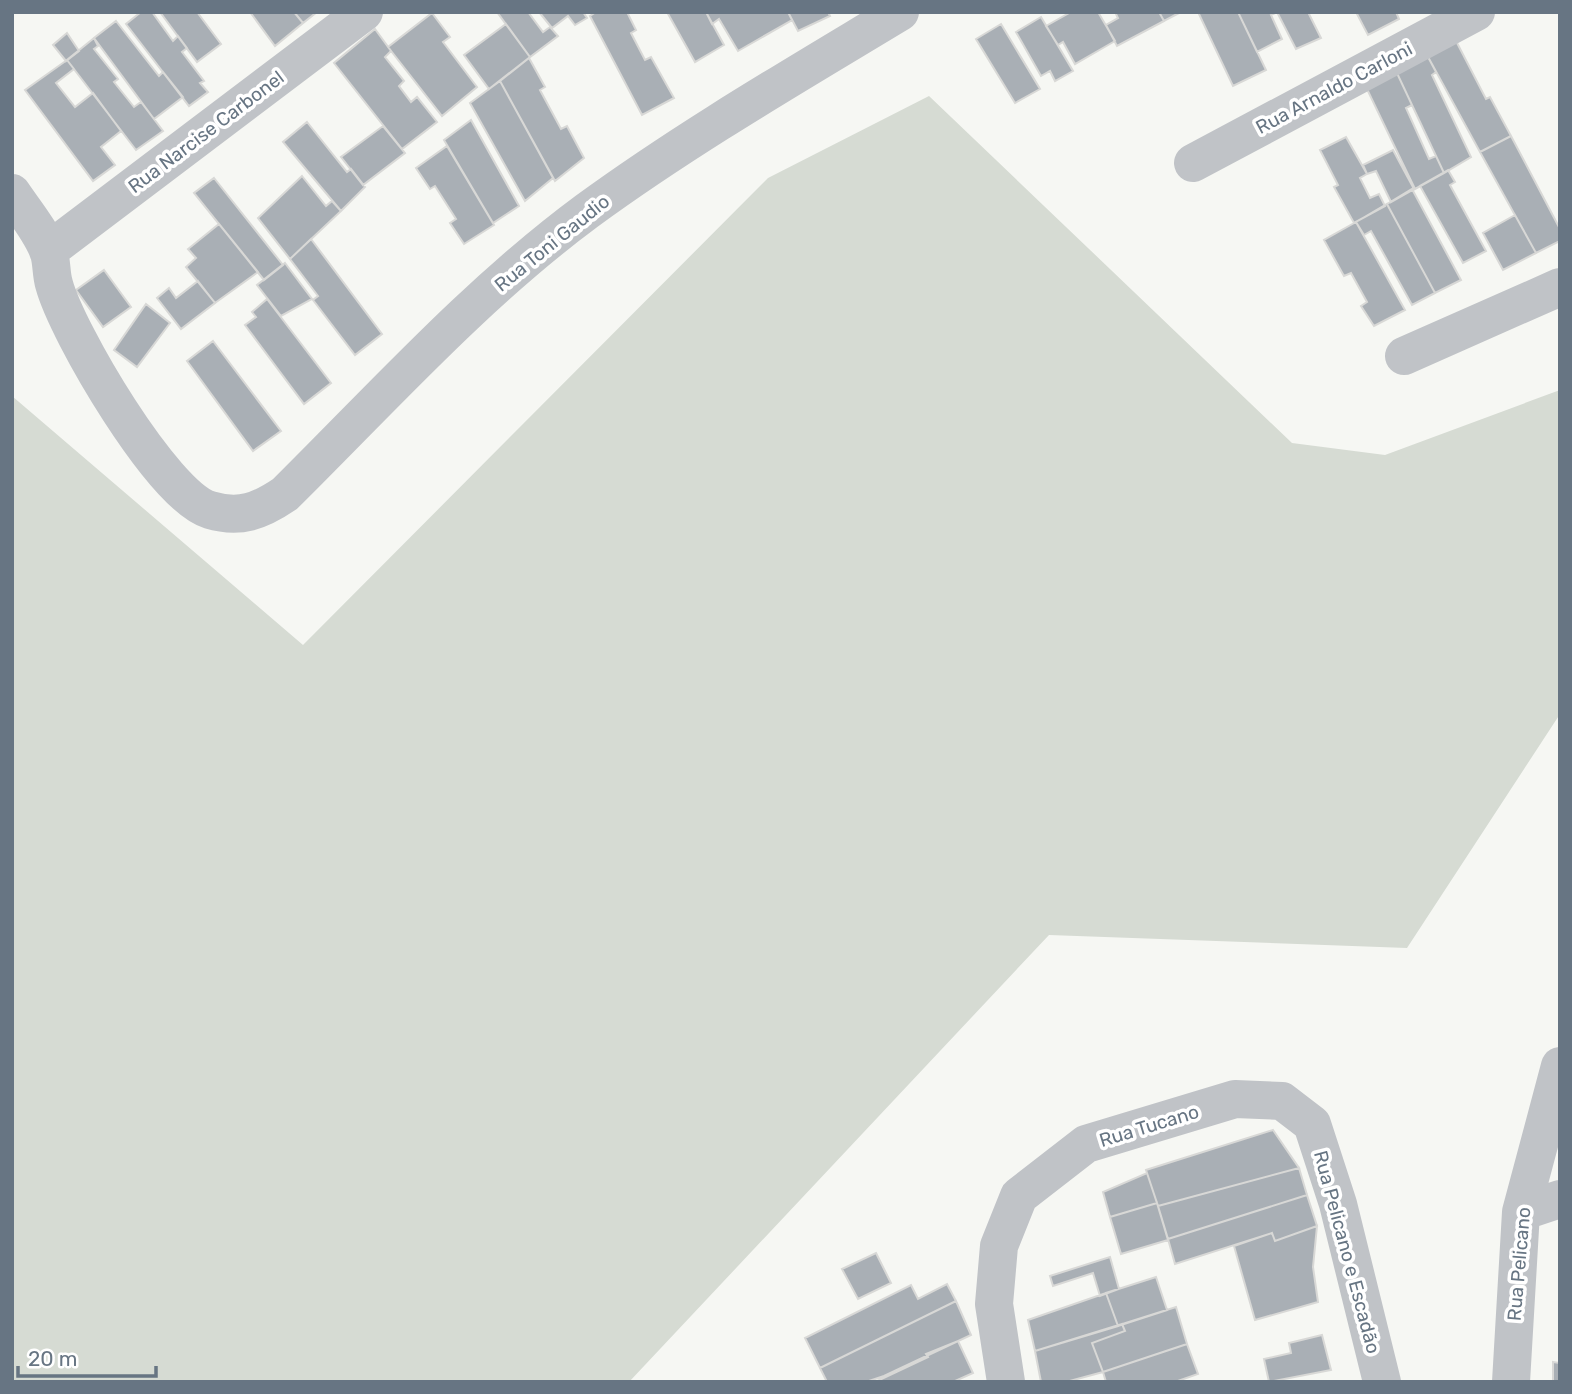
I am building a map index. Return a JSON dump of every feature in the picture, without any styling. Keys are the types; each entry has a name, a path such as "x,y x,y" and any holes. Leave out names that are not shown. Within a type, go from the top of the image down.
{"street":[{"name":"Rua Narcise Carbonel","path":"48,251 364,12"},
{"name":"Rua Toni Gaudio","path":"48,251 54,286 76,334 100,379 160,469 194,503 209,510 238,515 263,509 285,494 501,282 585,212 685,143 900,12"},
{"name":"Rua Arnaldo Carloni","path":"1193,163 1476,12"},
{"path":"12,193 48,251"},
{"path":"1404,356 1560,287"},
{"name":"Rua Pelicano","path":"1511,1382 1521,1212 1560,1066"},
{"name":"Rua Tucano","path":"1006,1382 994,1304 999,1246 1018,1196 1086,1144 1235,1099"},
{"name":"Rua Pelicano e Escadão","path":"1235,1099 1282,1101 1312,1124 1338,1204 1382,1382"},
{"path":"1521,1212 1560,1199"}],"shaded area":[{"path":"929,96 1292,443 1385,455 1560,390 1560,714 1407,948 1049,935 629,1382 12,1382 12,396 303,645 768,178"}],"building":[{"path":"141,12 152,12 173,41 178,36 187,48 182,52 204,81 200,83 208,92 189,106 126,24"},
{"path":"160,12 197,12 221,44 197,62"},
{"path":"250,12 294,12 303,23 275,46"},
{"path":"294,12 317,12 303,23"},
{"path":"497,12 528,12 543,32 550,27 558,36 530,57"},
{"path":"539,12 583,12 587,18 575,25 568,16 552,28"},
{"path":"596,12 627,12 636,30 631,33 645,60 651,57 674,98 642,115 590,16"},
{"path":"667,12 706,12 724,45 695,62"},
{"path":"706,12 788,12 792,20 738,51 719,19 712,24"},
{"path":"788,12 828,12 830,16 798,31"},
{"path":"1071,12 1098,12 1115,41 1075,64 1063,42 1058,45 1046,26"},
{"path":"1115,12 1159,12 1164,21 1117,46 1106,25 1118,18"},
{"path":"1159,12 1181,12 1164,21"},
{"path":"1198,12 1238,12 1266,70 1233,86"},
{"path":"1238,12 1277,12 1271,15 1282,39 1257,52"},
{"path":"1277,12 1308,12 1321,38 1296,49"},
{"path":"1356,12 1396,12 1399,19 1368,35"},
{"path":"432,13 450,37 443,42 477,87 442,116 388,47"},
{"path":"1041,17 1073,71 1055,81 1050,71 1041,76 1016,32"},
{"path":"116,21 159,76 163,72 183,97 154,119 94,38"},
{"path":"506,24 530,57 489,89 464,55"},
{"path":"1001,24 1040,89 1015,103 976,39"},
{"path":"375,29 391,51 385,57 404,81 399,86 411,102 417,97 437,122 402,149 334,63"},
{"path":"67,33 79,51 66,61 53,45"},
{"path":"94,38 98,46 94,49 118,79 114,82 134,107 141,102 163,131 136,150 67,60"},
{"path":"1455,39 1486,99 1490,97 1511,136 1480,152 1427,55"},
{"path":"1427,55 1436,72 1432,75 1471,157 1444,173 1396,71"},
{"path":"529,58 545,87 540,90 561,129 567,126 584,158 555,181 500,81"},
{"path":"67,60 74,69 56,83 75,107 93,93 121,131 101,147 115,165 93,181 25,90"},
{"path":"1396,71 1412,105 1406,108 1429,159 1436,156 1444,173 1415,189 1366,87"},
{"path":"500,81 553,178 525,201 470,103"},
{"path":"471,120 519,206 493,223 444,140"},
{"path":"307,122 347,172 351,169 365,187 341,211 283,142"},
{"path":"383,126 405,153 363,185 341,157"},
{"path":"1511,136 1560,229 1560,241 1536,253 1480,152"},
{"path":"1346,137 1367,174 1360,178 1370,198 1379,194 1385,206 1354,223 1334,187 1338,185 1320,150"},
{"path":"447,146 494,225 464,244 450,223 456,219 435,186 430,189 416,168"},
{"path":"1393,150 1414,189 1391,202 1376,171 1367,174 1363,165"},
{"path":"1448,170 1455,182 1450,185 1486,251 1463,263 1420,186"},
{"path":"302,176 326,206 332,201 341,211 290,259 258,218"},
{"path":"214,178 283,265 264,280 194,193"},
{"path":"1412,189 1461,280 1435,293 1387,204"},
{"path":"1387,204 1435,293 1412,305 1371,231 1364,235 1356,222"},
{"path":"1515,215 1536,253 1503,270 1483,233"},
{"path":"1356,222 1405,310 1374,326 1361,306 1367,302 1351,273 1344,276 1324,240"},
{"path":"219,224 258,272 215,303 186,267 196,258 188,249"},
{"path":"311,239 382,334 355,355 313,300 318,296 290,259"},
{"path":"285,263 312,299 281,316 257,285"},
{"path":"104,270 131,307 103,327 76,290"},
{"path":"198,281 215,303 181,329 157,298 169,288 176,298"},
{"path":"267,299 331,383 304,404 245,325 256,317 252,312"},
{"path":"146,304 170,323 137,367 114,350"},
{"path":"213,341 281,431 253,451 187,361"},
{"path":"1273,1130 1299,1168 1158,1206 1146,1170"},
{"path":"1299,1168 1307,1195 1168,1239 1158,1206"},
{"path":"1147,1173 1157,1203 1110,1217 1103,1192"},
{"path":"1307,1195 1317,1226 1275,1241 1272,1233 1175,1264 1168,1239"},
{"path":"1157,1203 1168,1240 1121,1254 1110,1217"},
{"path":"1317,1226 1313,1267 1318,1302 1255,1320 1234,1246 1272,1233 1275,1241"},
{"path":"876,1253 891,1283 858,1299 842,1269"},
{"path":"1110,1257 1119,1289 1100,1296 1093,1273 1053,1286 1050,1276"},
{"path":"1156,1277 1167,1310 1118,1326 1106,1293"},
{"path":"947,1284 956,1301 820,1368 805,1338 911,1285 918,1299"},
{"path":"1106,1293 1118,1326 1035,1351 1028,1320"},
{"path":"956,1301 971,1335 866,1382 827,1382 820,1368"},
{"path":"1176,1307 1187,1344 1103,1372 1092,1343 1125,1331 1122,1324"},
{"path":"1122,1324 1125,1331 1092,1343 1103,1372 1066,1382 1041,1382 1035,1351"},
{"path":"1322,1335 1331,1370 1269,1382 1264,1359 1291,1353 1289,1343"},
{"path":"958,1341 973,1373 953,1382 875,1382 928,1357 926,1354"},
{"path":"1187,1344 1198,1374 1175,1382 1106,1382 1103,1372"},
{"path":"1553,1362 1560,1363 1560,1382 1553,1382"}]}
